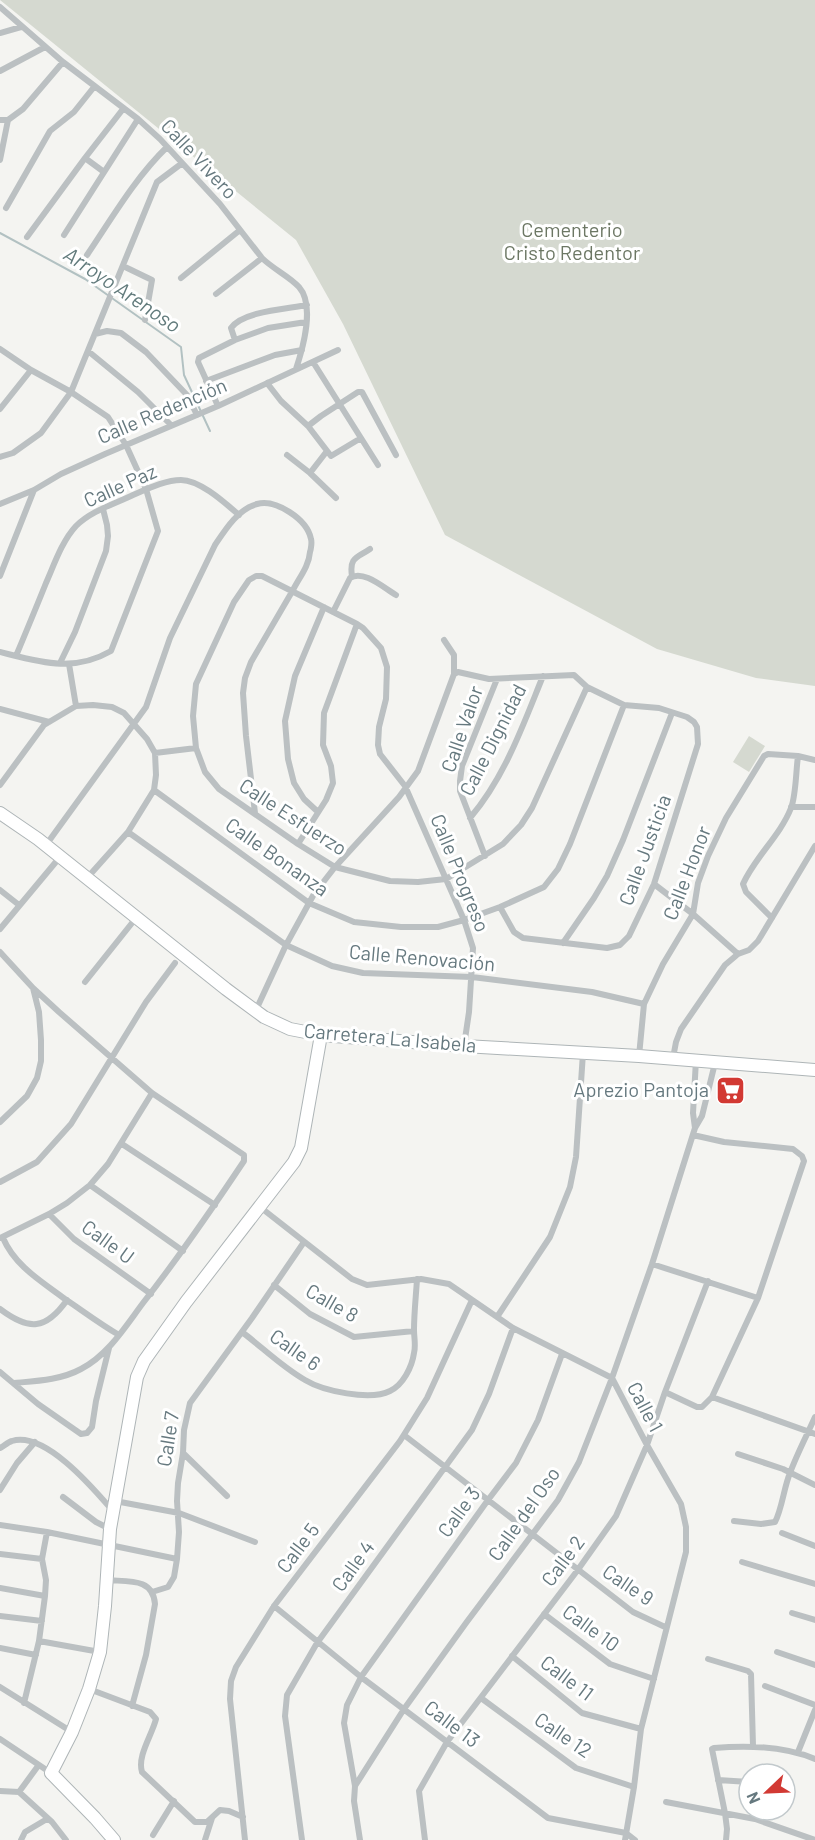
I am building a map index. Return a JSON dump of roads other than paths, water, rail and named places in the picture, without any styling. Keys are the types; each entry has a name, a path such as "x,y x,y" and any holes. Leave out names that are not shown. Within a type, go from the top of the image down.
{"main road":[{"name":"Carretera La Isabela","path":"0,813 46,845 264,1017 291,1029 321,1035 673,1058 815,1070"},
{"path":"114,1840 51,1773 72,1732 89,1689 100,1652 113,1506 137,1377 144,1361 186,1302 294,1162 301,1148 321,1035"}],"street":[{"name":"Calle Vivero","path":"0,7 63,62 138,119 167,147 219,204 262,258 298,286 305,295 308,305"},
{"path":"0,33 21,27"},
{"path":"0,71 45,47"},
{"path":"0,120 8,120 23,109 63,62"},
{"path":"6,208 50,131 74,112 94,87"},
{"path":"27,237 123,109"},
{"path":"64,235 138,119"},
{"path":"0,160 8,120"},
{"path":"87,255 121,203 150,164 167,147"},
{"path":"85,158 104,172"},
{"path":"0,457 13,453 41,433 71,392 157,182 181,164"},
{"path":"181,278 240,230"},
{"path":"216,294 262,258"},
{"path":"123,266 152,280 145,320"},
{"path":"235,340 231,328 244,318 308,305 302,350 296,369"},
{"path":"215,407 198,359 235,340 275,326 306,322"},
{"path":"95,334 122,333 146,352 187,395 199,414"},
{"path":"0,349 108,417 126,445 146,489 158,531 111,651 100,658 75,664 35,661 0,651"},
{"path":"206,381 275,355 302,350"},
{"name":"Calle Redención","path":"0,504 34,490 61,474 338,350"},
{"path":"88,351 138,392 171,425"},
{"path":"313,362 378,465"},
{"path":"1,407 31,370"},
{"path":"267,383 281,401 308,426 332,456 361,438"},
{"path":"308,426 339,403 358,392 363,393 396,455"},
{"path":"310,473 327,451"},
{"path":"287,455 336,498"},
{"name":"Calle Paz","path":"16,656 67,540 76,526 103,508 146,489 179,480 189,480 219,498 239,515"},
{"path":"0,576 34,490"},
{"path":"46,845 146,707 170,638 224,531 248,508 258,504 272,504 287,510 302,523 311,538 311,551 309,561 251,662 245,678 243,693 246,736 255,813"},
{"path":"60,663 75,632 106,551 108,536 103,508"},
{"path":"333,612 352,576 350,567 354,560 370,549"},
{"name":"Calle Progreso","path":"256,576 262,576 357,624 381,648 387,667 386,699 379,727 380,754 405,786 464,920 473,948 464,1046"},
{"name":"Calle Esfuerzo","path":"256,576 249,580 234,602 196,684 193,716 196,748 205,772 219,789 334,867 390,881 418,882 446,879 485,856 503,843 521,825 587,687"},
{"path":"352,576 363,576 396,595"},
{"path":"318,812 304,799 294,783 288,759 285,721 295,676 324,607"},
{"path":"298,844 333,783 331,766 323,745 324,713 357,624"},
{"path":"256,1011 286,945 309,903 334,867 399,796 418,771 454,674 454,655 444,640"},
{"path":"69,664 76,706"},
{"path":"454,674 458,672 489,679 574,675 587,687 624,705 659,708 672,713 607,876 563,943"},
{"name":"Calle Dignidad","path":"470,818 487,798 520,733 543,676"},
{"name":"Calle Valor","path":"485,856 460,791 462,766 497,679"},
{"name":"Calle Bonanza","path":"154,790 309,903 354,922 400,927 438,927 500,907 544,887 558,869 570,844 624,705"},
{"path":"0,785 44,725 76,706 112,707 124,713 147,739 155,753 154,790 128,832 87,878"},
{"path":"0,710 49,722"},
{"name":"Calle Justicia","path":"500,907 514,932 523,938 607,948 620,945 628,936 654,884 698,744 694,722 687,717 672,713"},
{"path":"155,753 196,748"},
{"name":"Calle Honor","path":"639,1056 644,1004 663,964 693,914 698,883 726,818 764,756 768,754 798,756 815,760"},
{"path":"772,918 746,892 743,884 791,807 798,756"},
{"path":"791,807 815,807"},
{"name":"Calle Renovación","path":"128,832 286,945 332,966 363,973 472,977 592,992 644,1004"},
{"path":"673,1058 681,1029 725,965 738,954 749,950 758,941 815,846"},
{"path":"0,929 60,857"},
{"path":"654,884 693,914 738,954"},
{"path":"0,890 19,905"},
{"path":"85,982 136,918"},
{"path":"0,952 33,988 152,1093 244,1155 244,1161 183,1251 109,1348 83,1368 71,1373 14,1383"},
{"path":"0,1182 36,1162 71,1124 146,1002 176,963"},
{"path":"2,1118 27,1096 37,1078 42,1040 39,1012 33,988"},
{"path":"497,1317 550,1237 570,1187 576,1157 583,1053"},
{"name":"Calle del Oso","path":"694,1132 696,1060"},
{"name":"Calle del Oso","path":"355,1786 404,1709 558,1500 579,1462 612,1378 652,1264 694,1132 702,1116 715,1063"},
{"path":"119,1335 34,1277 19,1263 2,1238 68,1203 90,1185 122,1144 152,1093"},
{"path":"665,1392 696,1407 702,1407 712,1397 758,1298 803,1166 802,1156 786,1148 723,1142 694,1132"},
{"path":"122,1144 215,1205"},
{"path":"90,1185 183,1251"},
{"name":"Calle 1","path":"259,1207 352,1279 367,1285 417,1279 448,1284 513,1328 612,1378 646,1445 681,1504 686,1527 686,1552 640,1729 634,1787 625,1837"},
{"name":"Calle U","path":"49,1214 74,1239 151,1294"},
{"name":"Calle 7","path":"152,1592 168,1587 174,1577 179,1513 178,1483 184,1430 190,1403 304,1242"},
{"path":"652,1264 758,1298"},
{"name":"Calle 6","path":"242,1332 305,1380 334,1391 373,1395 389,1392 401,1383 415,1353 417,1279"},
{"name":"Calle 2","path":"425,1840 419,1791 447,1742 616,1516 646,1445 708,1281"},
{"name":"Calle 8","path":"274,1285 310,1314 354,1337 414,1331"},
{"path":"0,1309 27,1324 39,1324 47,1322 58,1314 67,1300"},
{"name":"Calle 5","path":"245,1840 230,1699 231,1682 236,1667 274,1606 404,1435 427,1398 472,1300"},
{"name":"Calle 4","path":"302,1840 285,1716 287,1695 317,1643 472,1430 489,1394 513,1328"},
{"path":"0,1372 38,1404 81,1434 87,1433 92,1427 109,1348"},
{"name":"Calle 3","path":"360,1840 354,1801 355,1786 344,1723 347,1706 361,1677 516,1463 537,1420 562,1354"},
{"path":"712,1397 812,1433"},
{"path":"734,1521 761,1524 775,1522 779,1516 790,1472 812,1433 815,1417"},
{"name":"Calle 9","path":"404,1435 577,1571 633,1612 665,1627"},
{"path":"0,1448 12,1441 35,1442 76,1472 113,1506 179,1513 255,1542"},
{"path":"0,1490 17,1463 35,1442"},
{"path":"183,1453 227,1496"},
{"path":"738,1454 790,1472 815,1485"},
{"path":"63,1497 96,1522 110,1529"},
{"path":"0,1525 47,1532 177,1559"},
{"path":"24,1703 42,1621 46,1580 42,1559 47,1532"},
{"path":"782,1533 815,1546"},
{"path":"0,1554 42,1559"},
{"path":"742,1562 815,1584"},
{"path":"106,1580 141,1583 152,1592 155,1604 146,1655 132,1706"},
{"path":"0,1588 45,1596"},
{"name":"Calle 13","path":"274,1606 317,1643 548,1818 625,1837"},
{"path":"792,1613 815,1620"},
{"name":"Calle 10","path":"544,1614 610,1664 654,1679"},
{"path":"0,1616 42,1621"},
{"path":"39,1641 100,1652"},
{"path":"0,1648 36,1655"},
{"path":"777,1652 815,1665"},
{"name":"Calle 11","path":"512,1656 582,1713 640,1729"},
{"path":"708,1659 748,1671 751,1674 753,1746"},
{"path":"765,1686 815,1705"},
{"path":"0,1687 72,1732"},
{"path":"89,1689 150,1712 156,1719 140,1765 142,1772 195,1822 207,1822 220,1810 243,1817"},
{"name":"Calle 12","path":"481,1698 576,1768 634,1787"},
{"path":"798,1752 813,1720 815,1710"},
{"path":"0,1739 51,1773"},
{"path":"726,1840 725,1814 712,1749 753,1746 798,1752 815,1759"},
{"path":"19,1792 38,1766"},
{"path":"718,1780 737,1781"},
{"path":"0,1791 19,1792 52,1822 66,1840"},
{"path":"153,1835 174,1801"},
{"path":"666,1802 764,1821 815,1840"},
{"path":"205,1840 212,1818"},
{"path":"21,1840 25,1832 47,1819"},
{"path":"625,1837 635,1840"}],"waterway":[{"name":"Arroyo Arenoso","path":"0,233 85,279 181,347 184,375 210,431"}],"place":[{"name":"Aprezio Pantoja","path":"730,1090"}],"park label":[{"name":"Cementerio Cristo Redentor","path":"572,242"}]}
